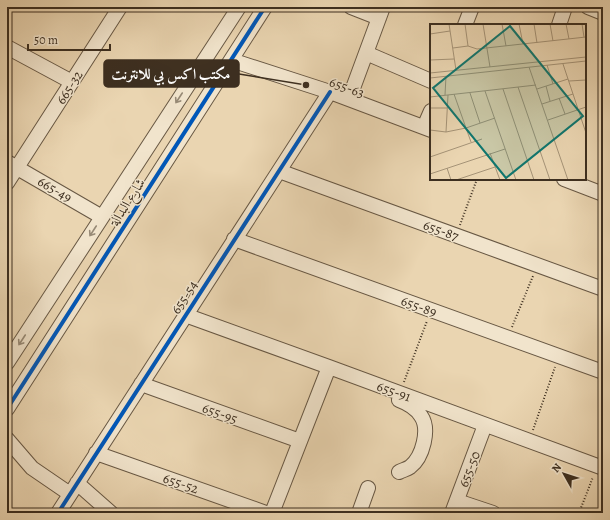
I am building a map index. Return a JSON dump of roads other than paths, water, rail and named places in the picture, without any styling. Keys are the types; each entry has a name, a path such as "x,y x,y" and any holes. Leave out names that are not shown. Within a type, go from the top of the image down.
{"street":[{"name":"شارع البدالة","path":"7,363 239,7"},
{"name":"شارع البدالة","path":"7,409 266,7"},
{"path":"349,99 381,12 351,7"},
{"path":"465,24 472,7"},
{"path":"559,24 565,7"},
{"path":"588,7 603,13"},
{"name":"665-32","path":"7,183 12,165 72,82 117,8"},
{"name":"655-63","path":"217,41 219,48 224,52 230,53 230,61 330,92 428,128"},
{"path":"7,47 72,82"},
{"path":"366,54 430,81"},
{"path":"206,58 213,57 219,60 223,65 230,61"},
{"name":"655-54","path":"58,513 330,92"},
{"path":"428,128 430,117"},
{"name":"665-49","path":"12,165 102,216"},
{"name":"655-87","path":"279,170 603,288"},
{"path":"567,180 603,194"},
{"name":"655-89","path":"234,239 603,372"},
{"path":"56,288 58,296 63,301 70,302 77,300"},
{"path":"40,312 43,310 50,310 56,312 60,317 61,325"},
{"name":"655-91","path":"185,315 600,467"},
{"path":"272,513 329,367"},
{"path":"344,373 351,381 358,385 394,397 414,408 425,423 426,432 419,456 410,467 399,472"},
{"name":"655-95","path":"141,384 300,441"},
{"name":"655-50","path":"454,507 486,425"},
{"path":"7,439 32,468 73,489 111,513"},
{"name":"655-52","path":"96,453 266,513"},
{"path":"359,513 368,488"},
{"path":"454,507 493,513"}],"place":[{"name":"مكتب اكس بي للانترنت","path":"306,85"}]}
